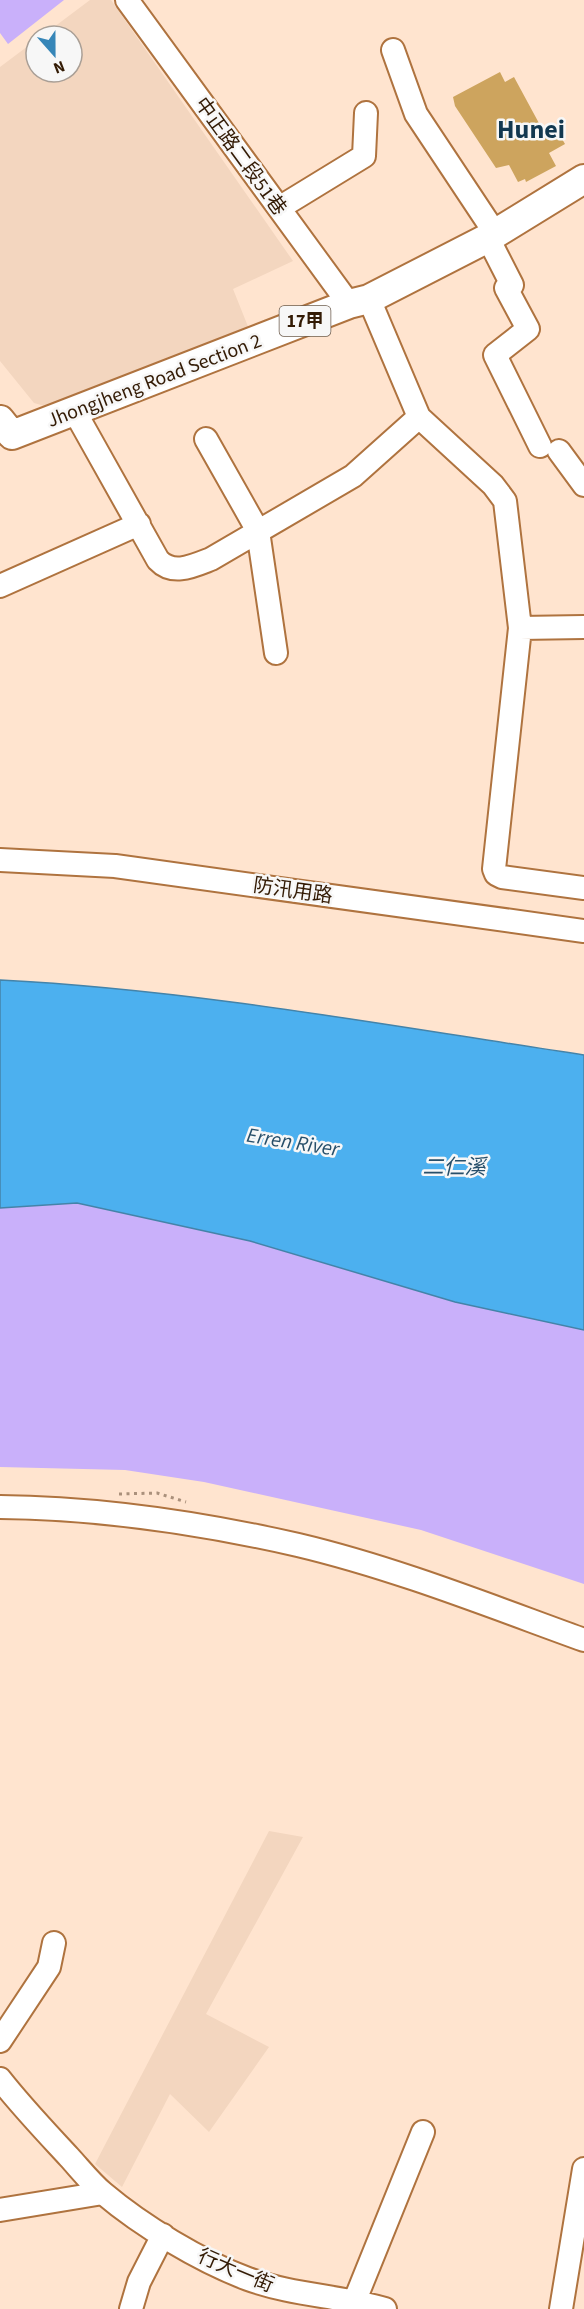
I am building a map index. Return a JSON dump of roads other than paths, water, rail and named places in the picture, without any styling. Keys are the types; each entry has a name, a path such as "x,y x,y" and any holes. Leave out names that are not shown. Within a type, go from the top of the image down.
{"main road":[{"name":"Jhongjheng Road Section 2","path":"4,432 75,412 359,301 492,235 584,180"}],"street":[{"name":"中正路二段51巷","path":"130,4 279,208 359,301 419,417"},
{"path":"393,50 416,114 492,235 512,285 506,288 528,329 495,355 549,448 584,486"},
{"path":"279,208 364,156 366,113"},
{"path":"75,412 164,567 176,569 190,567 211,559 353,476 419,417 493,485 505,501 520,628 494,869 496,874 502,878 583,888"},
{"path":"206,440 258,531 276,653"},
{"path":"0,586 139,524"},
{"path":"520,628 584,627"},
{"name":"防汛用路","path":"0,860 115,866 584,931"},
{"path":"0,1507 174,1521 299,1545 383,1570 584,1640"},
{"path":"0,2041 50,1967 54,1943"},
{"name":"行大一街","path":"0,2079 11,2107 103,2193 163,2235 215,2264 248,2279 300,2294 385,2309"},
{"path":"345,2303 423,2132"},
{"path":"561,2309 584,2169"},
{"path":"0,2210 103,2193"},
{"path":"131,2309 140,2282 163,2235"}],"water":[{"name":"二仁溪","path":"0,980 220,1000 584,1055 584,1330 455,1302 250,1241 77,1203 0,1208"}],"district":[{"name":"Hunei","path":"531,129"}],"water label":[{"name":"Erren River","path":"293,1142"}]}
